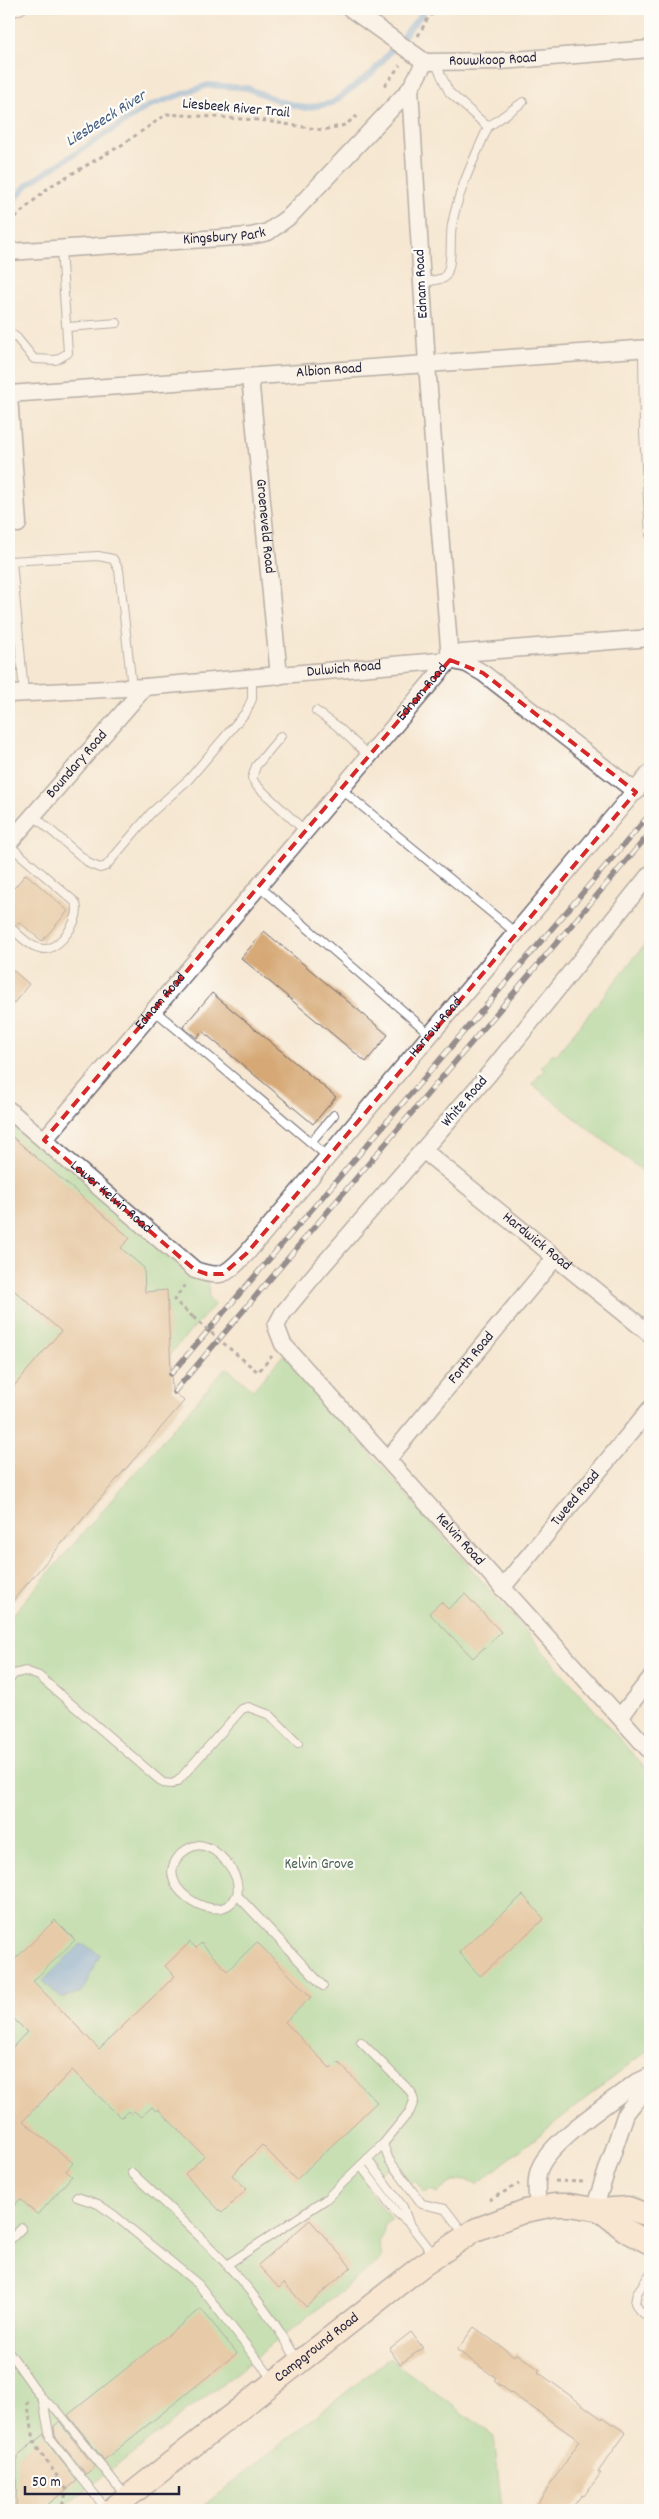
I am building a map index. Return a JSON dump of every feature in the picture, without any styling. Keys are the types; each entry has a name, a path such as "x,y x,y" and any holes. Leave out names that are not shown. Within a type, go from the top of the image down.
{"main road":[{"name":"Campground Road","path":"115,2506 298,2362 465,2235 492,2222 538,2208 570,2205 597,2209 628,2208 650,2216"},
{"path":"597,2209 625,2230 650,2243"}],"street":[{"path":"351,9 410,51 430,62 410,89"},
{"name":"Rouwkoop Road","path":"430,62 501,61 650,48"},
{"name":"Kingsbury Park","path":"9,252 251,236 268,232 290,216 410,89"},
{"name":"Ednam Road","path":"44,1140 369,756 449,657 427,364 410,89"},
{"name":"Albion Road","path":"9,394 647,348"},
{"name":"Groeneveld Road","path":"250,377 279,676"},
{"path":"9,394 18,524"},
{"path":"449,657 650,638"},
{"name":"Dulwich Road","path":"16,693 138,688 279,676 449,657 483,672 636,792"},
{"name":"Boundary Road","path":"9,844 138,688"},
{"name":"Harrow Road","path":"217,1276 230,1270 247,1253 650,773"},
{"name":"White Road","path":"276,1326 283,1313 316,1273 488,1076 650,874"},
{"name":"Lower Kelvin Road","path":"9,1110 195,1270 217,1276"},
{"name":"Hardwick Road","path":"423,1150 650,1334"},
{"name":"Forth Road","path":"388,1459 555,1258"},
{"name":"Kelvin Road","path":"276,1326 282,1344 650,1751"},
{"name":"Tweed Road","path":"502,1588 650,1409"},
{"path":"620,1717 650,1679"},
{"path":"538,2208 536,2182 539,2170 544,2159 555,2146 635,2083 650,2076"},
{"path":"597,2209 626,2113 650,2083"}],"lane":[{"path":"9,14 22,9"},
{"path":"430,62 449,92 488,127"},
{"path":"422,283 444,278 448,271 450,232 456,202 488,127 523,102"},
{"path":"9,332 17,338 34,359 56,360 66,356 70,351 61,249"},
{"path":"68,327 117,323"},
{"path":"647,348 644,433 650,535"},
{"path":"16,693 10,561 98,556 113,559 119,570 138,688"},
{"path":"33,815 90,864 100,868 106,866 151,813 189,779 246,712 252,699 252,678"},
{"path":"316,711 336,726 369,756"},
{"path":"281,736 256,766 252,778 256,785 305,831"},
{"path":"341,789 516,933"},
{"path":"9,844 75,902 78,912 74,924 50,948 34,946 9,926"},
{"path":"259,886 431,1035"},
{"path":"154,1010 328,1157"},
{"path":"311,1142 334,1114"},
{"path":"9,1680 14,1674 25,1671 39,1676 162,1783 172,1784 178,1781 242,1709 248,1707 270,1715 298,1743"},
{"path":"237,1895 229,1906 217,1910 208,1908 184,1894 177,1888 173,1877 176,1859 184,1851 194,1846 203,1846 219,1854 236,1880 237,1895 323,1986"},
{"path":"228,2264 326,2200 383,2144 412,2109 412,2095 371,2050 361,2042"},
{"path":"383,2144 390,2160 422,2204 445,2210 465,2235"},
{"path":"367,2159 402,2207 409,2222 436,2256"},
{"path":"361,2166 396,2212 409,2222"},
{"path":"132,2173 228,2264 261,2303 298,2362"},
{"path":"77,2198 98,2204 114,2215 198,2284 274,2381"},
{"path":"9,2241 22,2228"},
{"path":"650,2274 638,2293 635,2303 639,2310 650,2318"},
{"path":"9,2352 43,2400 56,2409 115,2506"},
{"path":"43,2400 50,2438 115,2506"}],"path":[{"path":"379,93 410,51 428,18 438,9"},
{"name":"Liesbeek River Trail","path":"9,223 49,187 90,161 120,146 168,114 258,120 323,130 345,125 360,114"},
{"path":"174,1300 258,1372"},
{"path":"483,2203 522,2183"}],"highlighted area":[{"path":"450,660 483,673 636,792 247,1253 223,1274 207,1274 195,1270 44,1140"}],"green space":[{"path":"650,938 650,1177 532,1084 544,1070 541,1067 553,1053 556,1055"},
{"path":"9,1110 207,1274 209,1299 215,1304 170,1354 172,1390 184,1401 9,1605"},
{"name":"Kelvin Grove","path":"284,1354 650,1774 650,2048 477,2184 461,2180 451,2183 437,2193 430,2190 425,2193 415,2181 404,2189 388,2168 365,2185 391,2219 384,2225 384,2234 379,2242 382,2259 60,2510 9,2510 9,1619 226,1367 253,1390"},
{"path":"389,2358 494,2436 502,2510 198,2510"}],"water":[{"path":"81,1944 100,1954 82,1992 61,1998 43,1981"}],"building":[{"path":"26,874 68,911 42,941 19,922 16,925 9,921 9,894"},
{"path":"264,931 388,1035 366,1062 241,958"},
{"path":"9,967 29,984 9,1009"},
{"path":"212,993 336,1097 313,1124 202,1031 197,1038 183,1027"},
{"path":"9,1134 130,1238 121,1248 144,1268 145,1292 167,1290 172,1390 184,1401 9,1605 9,1392 61,1331 9,1286"},
{"path":"465,1594 501,1632 473,1658 429,1613 441,1602 448,1609"},
{"path":"523,1895 544,1919 480,1976 459,1952"},
{"path":"55,1920 75,1940 33,1981 99,2049 175,1976 165,1966 190,1942 196,1948 201,1943 227,1971 257,1942 311,1997 285,2022 331,2069 338,2062 377,2102 296,2180 262,2145 232,2175 247,2189 222,2213 185,2174 204,2156 158,2109 156,2111 152,2107 141,2117 134,2111 131,2114 128,2111 121,2118 72,2070 23,2121 73,2163 66,2171 72,2176 38,2215 20,2199 9,2212 9,2051 27,2032 9,2014 9,1965"},
{"path":"310,2220 351,2267 306,2307 284,2283 279,2288 258,2265"},
{"path":"201,2309 237,2353 104,2460 68,2415"},
{"path":"474,2327 514,2356 516,2353 540,2370 538,2372 602,2419 603,2417 626,2433 598,2472 601,2473 584,2496 582,2495 570,2510 533,2510 580,2441 494,2381 496,2378 457,2350"},
{"path":"411,2332 423,2348 400,2364 389,2349"},
{"path":"59,2422 95,2467 86,2474 55,2436 54,2426"},
{"path":"44,2434 46,2441 77,2481 41,2510 16,2510 17,2456"}],"waterway":[{"name":"Liesbeeck River","path":"9,205 28,184 149,106 208,85 247,88 279,101 305,108 332,103 372,73 426,9"}],"railway":[{"path":"171,1374 650,814"},
{"path":"174,1392 650,833"}]}
